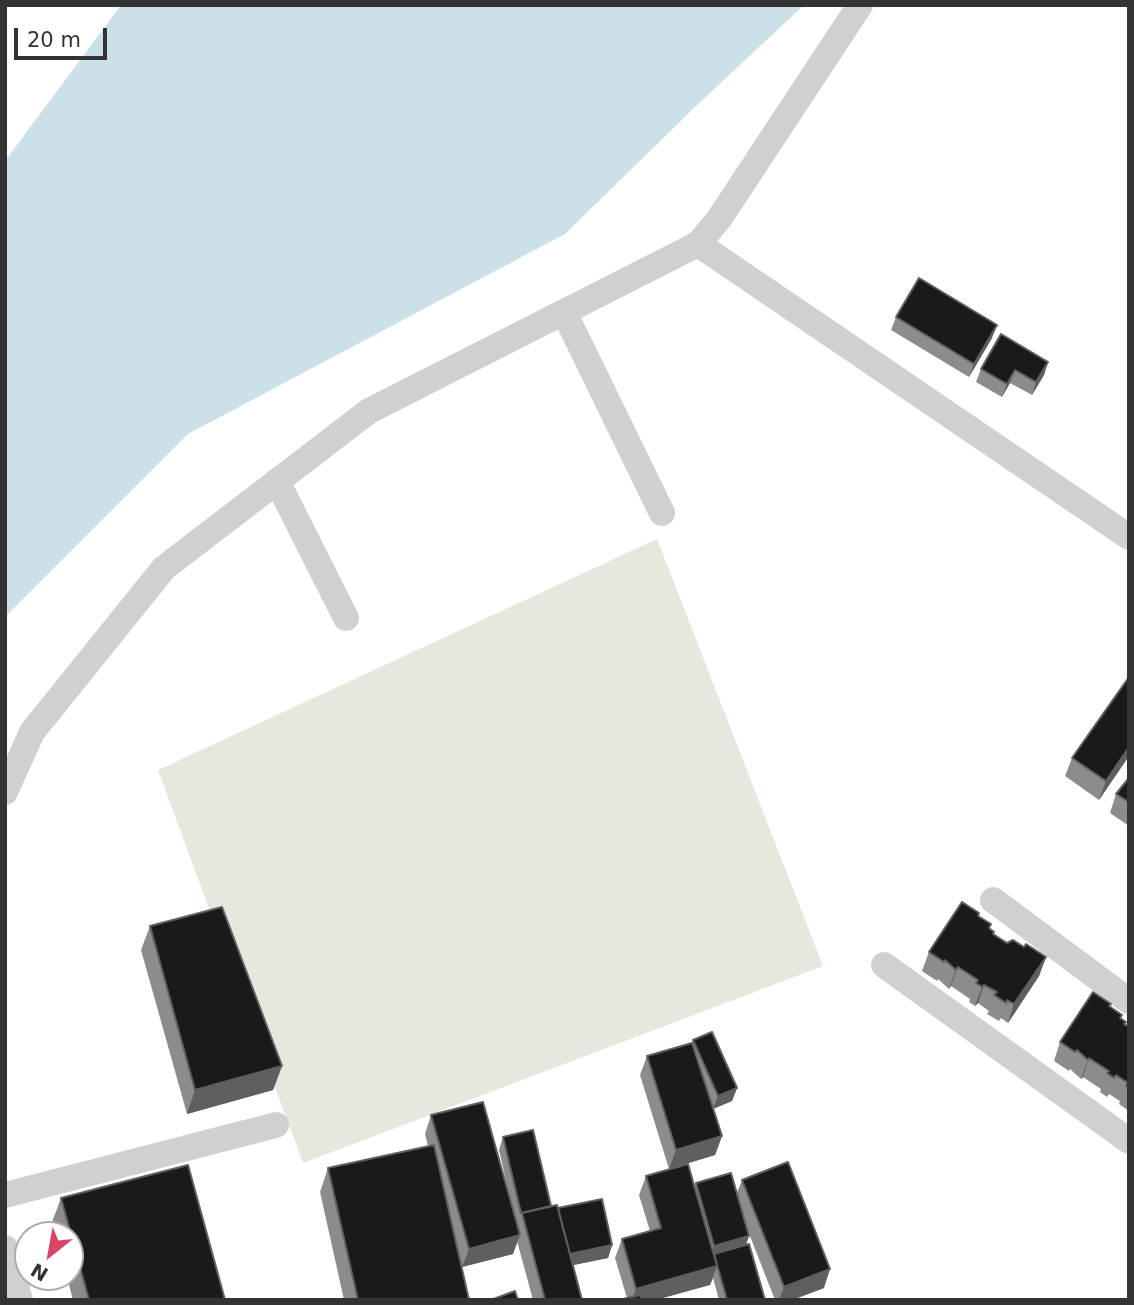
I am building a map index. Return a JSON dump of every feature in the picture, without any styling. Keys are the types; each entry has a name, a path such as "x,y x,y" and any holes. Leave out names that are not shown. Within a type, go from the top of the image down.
{"street":[{"path":"5,792 32,732 164,568 369,411 698,244 719,219 860,5"},
{"path":"698,244 1129,537"},
{"path":"564,312 662,513"},
{"path":"277,481 346,618"},
{"path":"993,900 1129,1001"},
{"path":"884,965 1129,1141"},
{"path":"5,1195 276,1125"},
{"path":"5,1248 20,1300"}],"shaded area":[{"path":"657,539 823,966 303,1163 158,770"}],"water":[{"path":"121,5 804,5 565,234 188,434 5,617 5,161"}],"building":[{"path":"919,278 997,325 974,364 896,317"},
{"path":"1001,334 1048,362 1036,382 1015,370 1007,384 981,369"},
{"path":"1129,677 1129,747 1106,781 1072,758"},
{"path":"1129,778 1129,802 1116,794"},
{"path":"962,902 991,924 989,928 993,934 1007,943 1013,940 1024,947 1026,944 1046,957 1014,1004 1007,1000 1006,1003 994,995 997,992 984,985 982,987 976,983 978,980 958,967 956,970 945,960 944,962 929,952"},
{"path":"222,907 282,1066 195,1090 150,926"},
{"path":"1093,992 1111,1004 1109,1006 1122,1015 1120,1018 1129,1027 1129,1088 1126,1086 1128,1083 1116,1075 1114,1078 1107,1073 1109,1071 1060,1042"},
{"path":"712,1032 737,1088 718,1096 693,1040"},
{"path":"692,1043 722,1136 676,1150 647,1056"},
{"path":"483,1102 520,1235 469,1249 431,1115"},
{"path":"533,1130 551,1206 521,1213 503,1137"},
{"path":"434,1145 469,1300 358,1300 328,1168"},
{"path":"788,1162 830,1269 784,1287 742,1180"},
{"path":"688,1164 717,1266 636,1289 622,1239 661,1228 646,1176"},
{"path":"188,1165 225,1300 89,1300 84,1282 84,1221 67,1221 61,1198"},
{"path":"731,1173 749,1236 714,1246 696,1183"},
{"path":"602,1199 612,1245 570,1254 558,1208"},
{"path":"557,1205 582,1300 545,1300 522,1213"},
{"path":"749,1244 765,1300 727,1300 714,1254"},
{"path":"515,1291 518,1300 491,1300"},
{"path":"640,1295 642,1300 619,1300"}]}
